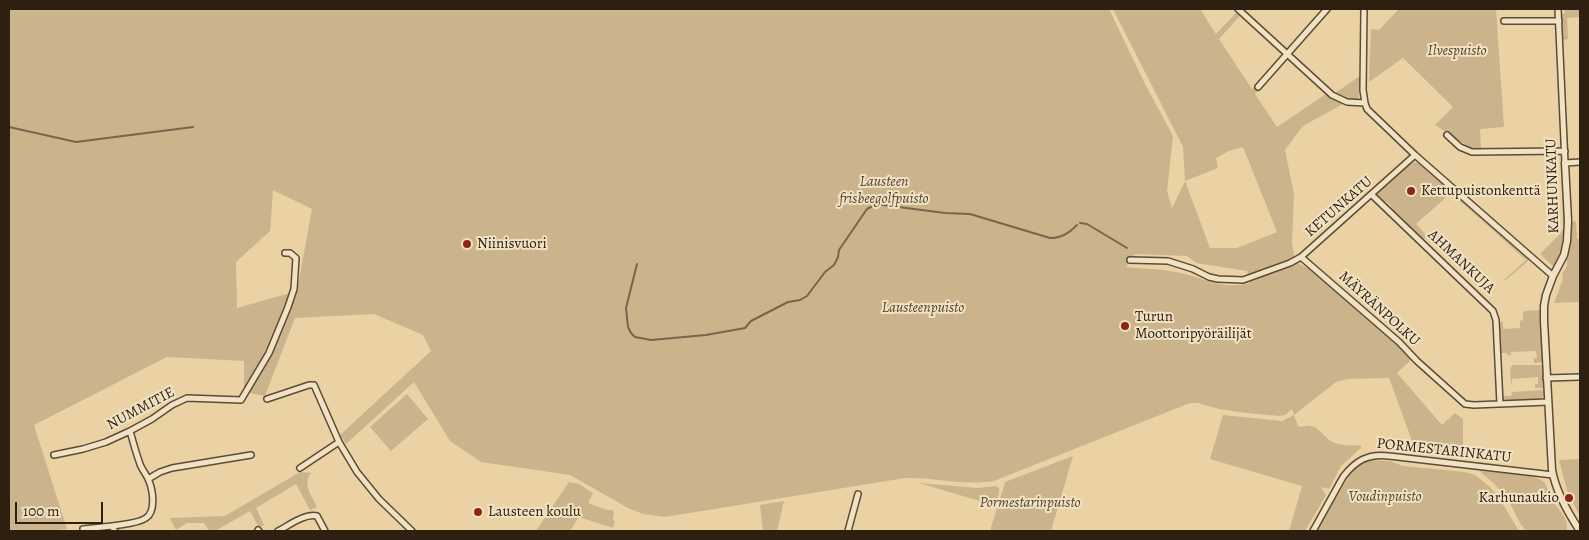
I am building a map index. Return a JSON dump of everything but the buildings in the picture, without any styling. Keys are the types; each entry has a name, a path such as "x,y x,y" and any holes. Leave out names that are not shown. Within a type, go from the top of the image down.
{"street":[{"path":"1258,87 1327,9"},
{"path":"1364,9 1363,90 1365,103 1371,113 1415,155 1553,276"},
{"name":"KARHUNKATU","path":"1558,9 1568,220 1564,255 1553,276 1544,306 1546,378 1553,475 1559,494 1577,530"},
{"path":"1241,10 1336,98 1347,102 1365,103"},
{"path":"1504,21 1559,21"},
{"path":"1447,134 1460,147 1472,152 1564,151"},
{"name":"KETUNKATU","path":"1324,276 1301,256 1415,155"},
{"path":"1565,163 1580,162"},
{"name":"AHMANKUJA","path":"1372,194 1493,311 1496,320 1500,404"},
{"path":"241,400 269,353 294,289 296,258 290,253 285,253"},
{"path":"1130,260 1168,261 1193,269 1209,277 1243,280 1290,263 1301,256"},
{"name":"MÄYRÄNPOLKU","path":"1324,276 1400,342 1417,361 1465,404 1548,402"},
{"path":"1546,378 1580,377"},
{"path":"267,399 314,385 339,442 358,472 379,499 412,531"},
{"name":"NUMMITIE","path":"54,455 91,447 152,419 172,405 187,398 249,401"},
{"path":"83,529 114,528 137,522 149,516 152,507 152,497 148,479 140,466 130,430"},
{"path":"300,468 339,442"},
{"path":"148,479 172,468 251,455"},
{"name":"PORMESTARINKATU","path":"1313,531 1349,469 1362,459 1372,455 1553,475"},
{"path":"848,531 858,494"},
{"path":"278,531 315,514 325,531"}],"green space":[{"path":"9,9 1109,9 1145,84 1173,136 1167,191 1172,208 1185,181 1183,147 1113,9 1200,9 1216,34 1236,13 1240,16 1219,39 1252,89 1259,82 1263,86 1255,94 1277,127 1326,94 1343,104 1303,126 1285,150 1294,194 1292,243 1295,262 1314,271 1401,347 1412,359 1397,373 1442,425 1455,413 1463,419 1463,449 1468,457 1415,449 1389,378 1347,379 1336,382 1294,415 1292,409 1285,415 1279,416 1246,413 1190,403 994,481 972,483 905,478 665,517 643,514 628,508 570,475 481,462 450,441 414,382 346,444 340,435 431,351 423,335 374,314 295,318 265,396 244,392 244,361 167,357 34,425 67,529 57,531 9,531","holes":["1243,147 1277,232 1237,248 1210,248 1185,181 1218,168 1216,158 1229,151","273,190 312,209 297,291 237,308 236,262 270,231","1135,254 1187,256 1196,263 1247,271 1250,283 1240,285 1215,283 1174,272 1126,267"]},
{"name":"Ilvespuisto","path":"1399,9 1496,9 1504,127 1480,129 1481,150 1469,147 1435,125 1453,107 1403,58 1369,82 1371,29 1379,30"},
{"path":"1564,9 1580,9 1580,17 1567,18 1568,39 1563,40 1562,14 1565,13"},
{"path":"1360,76 1359,98 1346,99 1335,93"},
{"path":"1561,156 1565,198 1565,231 1560,258 1554,267 1540,254 1563,229"},
{"path":"1415,162 1421,164 1528,261 1504,280 1526,260 1451,193 1416,224 1426,235 1425,239 1422,240 1405,224 1405,220 1403,223 1387,202 1380,200 1377,192 1410,164"},
{"path":"1576,221 1577,239 1580,239 1580,302 1554,303 1563,279 1562,274 1567,266 1571,222"},
{"path":"1540,310 1542,362 1534,363 1534,358 1537,358 1536,351 1511,352 1511,355 1501,353 1500,322 1503,322 1503,329 1520,328 1520,321 1523,320 1523,313 1525,311"},
{"path":"1513,365 1542,365 1544,388 1535,388 1535,384 1538,384 1538,377 1512,379 1511,386 1510,368"},
{"path":"1542,390 1544,395 1540,400 1508,401 1503,399 1502,393 1503,396 1511,396 1512,392"},
{"path":"407,394 428,419 391,451 370,427"},
{"path":"1223,415 1282,421 1294,415 1298,426 1315,428 1333,442 1361,445 1361,448 1341,466 1329,489 1321,487 1326,495 1305,531 1289,531 1302,486 1210,459"},
{"name":"Pormestarinpuisto","path":"1073,456 1051,531 990,531 1005,482"},
{"path":"1580,459 1580,517 1567,490 1559,460"},
{"name":"Voudinpuisto","path":"1368,460 1390,461 1403,466 1465,472 1475,475 1497,495 1519,531 1316,531 1354,468"},
{"path":"1479,471 1533,477 1545,483 1553,502 1564,516 1567,529 1565,531 1526,531 1505,496"},
{"path":"300,472 311,473 307,481 317,507 310,510 296,484 256,508 264,525 259,528 250,511 215,531 209,531 204,523 187,523 176,530 170,518 225,516"},
{"path":"569,482 579,484 593,493 588,503 614,512 613,519 615,522 613,528 579,517 570,531 536,531"},
{"path":"919,483 977,488 996,486 999,488 999,492 993,505"},
{"path":"784,501 777,531 763,531 760,505"}],"waterway":[{"path":"9,127 76,142 193,127"},
{"path":"637,264 626,308 628,327 635,337 651,340 706,335 745,328 751,321 788,302 800,300 807,296 825,272 834,265 839,250 867,209 875,205 970,214 1050,238 1065,235 1077,225"},
{"path":"1080,223 1087,224 1127,248"}],"place":[{"name":"Kettupuistonkenttä","path":"1411,191"},
{"name":"Niinisvuori","path":"467,244"},
{"name":"Turun Moottoripyöräilijät","path":"1125,326"},
{"name":"Karhunaukio","path":"1569,498"},
{"name":"Lausteen koulu","path":"478,512"}],"park label":[{"name":"Lausteen frisbeegolfpuisto","path":"884,190"},
{"name":"Lausteenpuisto","path":"923,308"}]}
